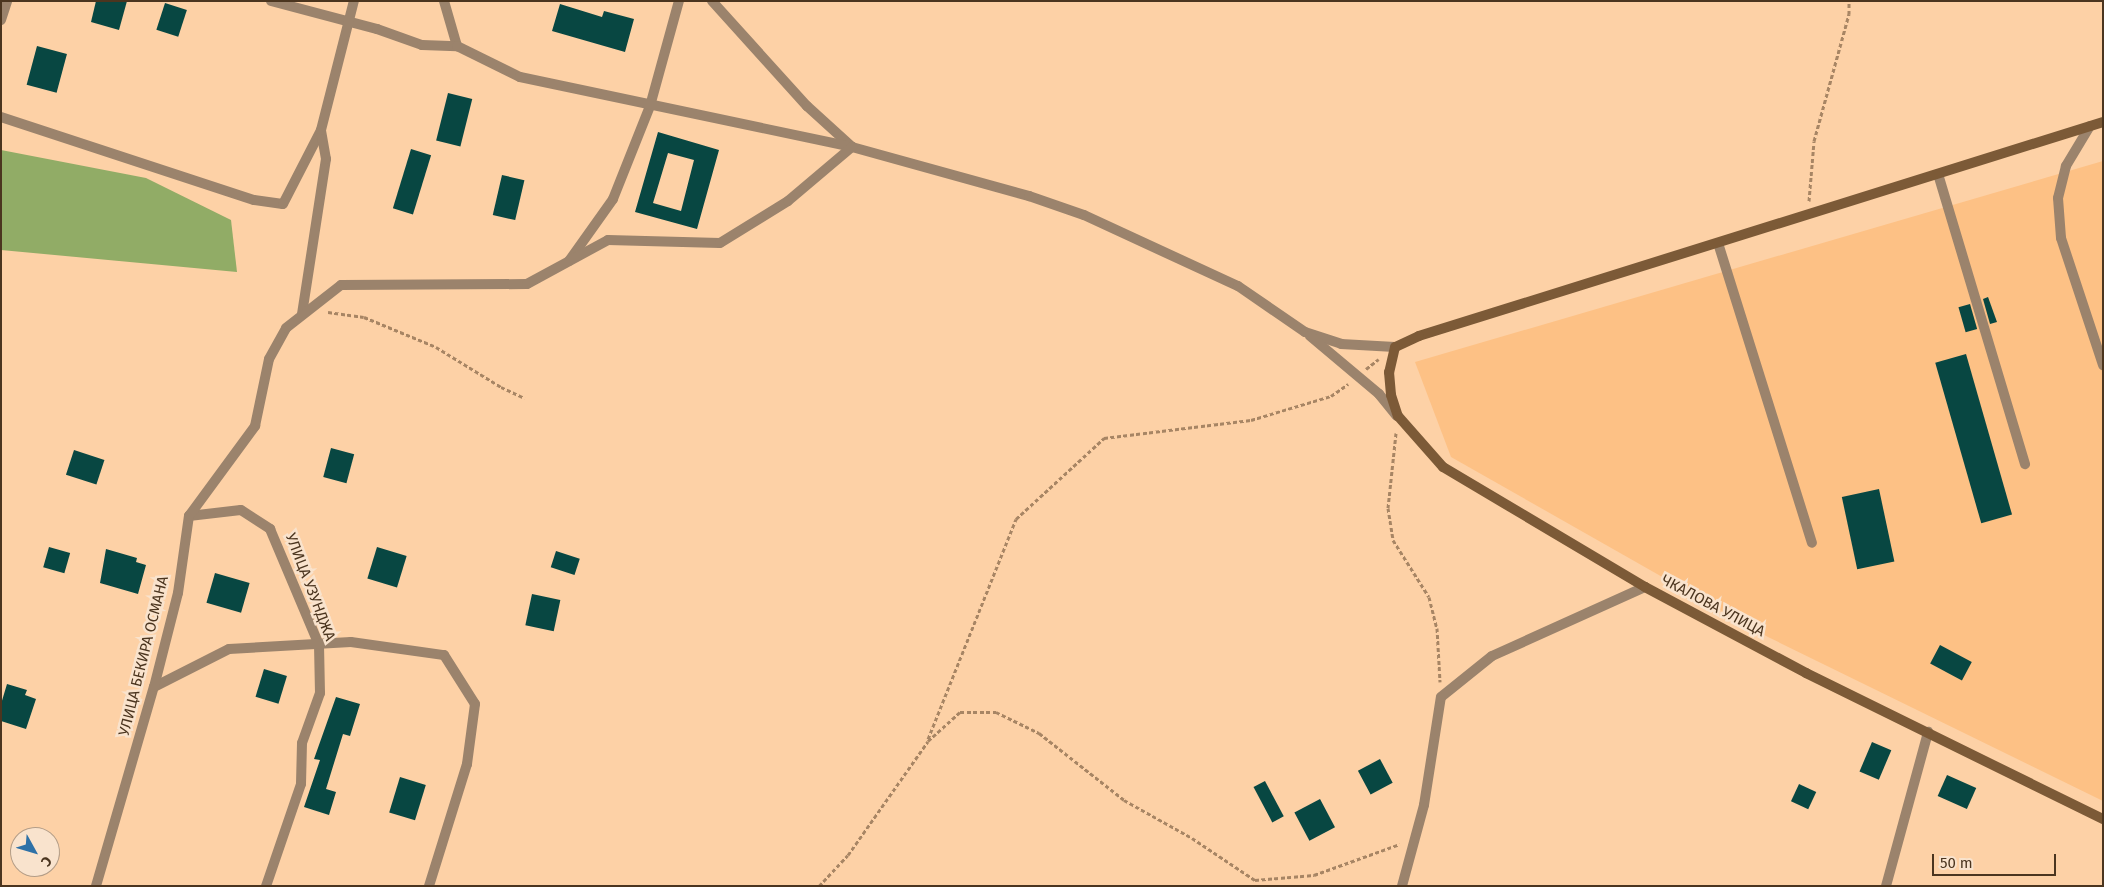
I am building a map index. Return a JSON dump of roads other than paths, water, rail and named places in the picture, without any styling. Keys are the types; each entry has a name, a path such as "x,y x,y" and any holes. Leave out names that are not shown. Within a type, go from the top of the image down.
{"street":[{"path":"1,20 7,1"},
{"path":"271,1 350,22 422,45 457,46 520,77 650,106 852,147 1029,196 1084,215 1238,286 1305,332 1379,394 1398,416"},
{"path":"1,117 254,200 283,204 321,130 354,1"},
{"path":"444,1 457,46"},
{"path":"569,261 613,199 650,106 679,1"},
{"path":"712,1 807,106 852,147"},
{"path":"1305,332 1341,344 1395,346 1419,336 2103,122"},
{"path":"2090,126 2066,166 2058,198 2062,238 2103,365"},
{"path":"302,314 326,158 321,130"},
{"name":"УЛИЦА БЕКИРА ОСМАНА","path":"96,886 154,687 178,593 189,516 255,426 269,359 286,328 341,285 527,284 608,240 720,243 788,201 852,147"},
{"path":"1938,174 2025,464"},
{"path":"1718,243 1812,543"},
{"name":"ЧКАЛОВА УЛИЦА","path":"1395,346 1389,372 1390,395 1398,416 1443,467 1645,587 1928,732 2103,818"},
{"name":"УЛИЦА УЗУНДЖА","path":"189,516 241,510 270,529 319,645 320,693 302,743 301,784 266,886"},
{"path":"1402,886 1414,833 1424,805 1441,697 1492,656 1645,587"},
{"path":"154,687 229,649 351,642 444,656 475,704 467,764 429,886"},
{"path":"1886,886 1928,732"}]}
